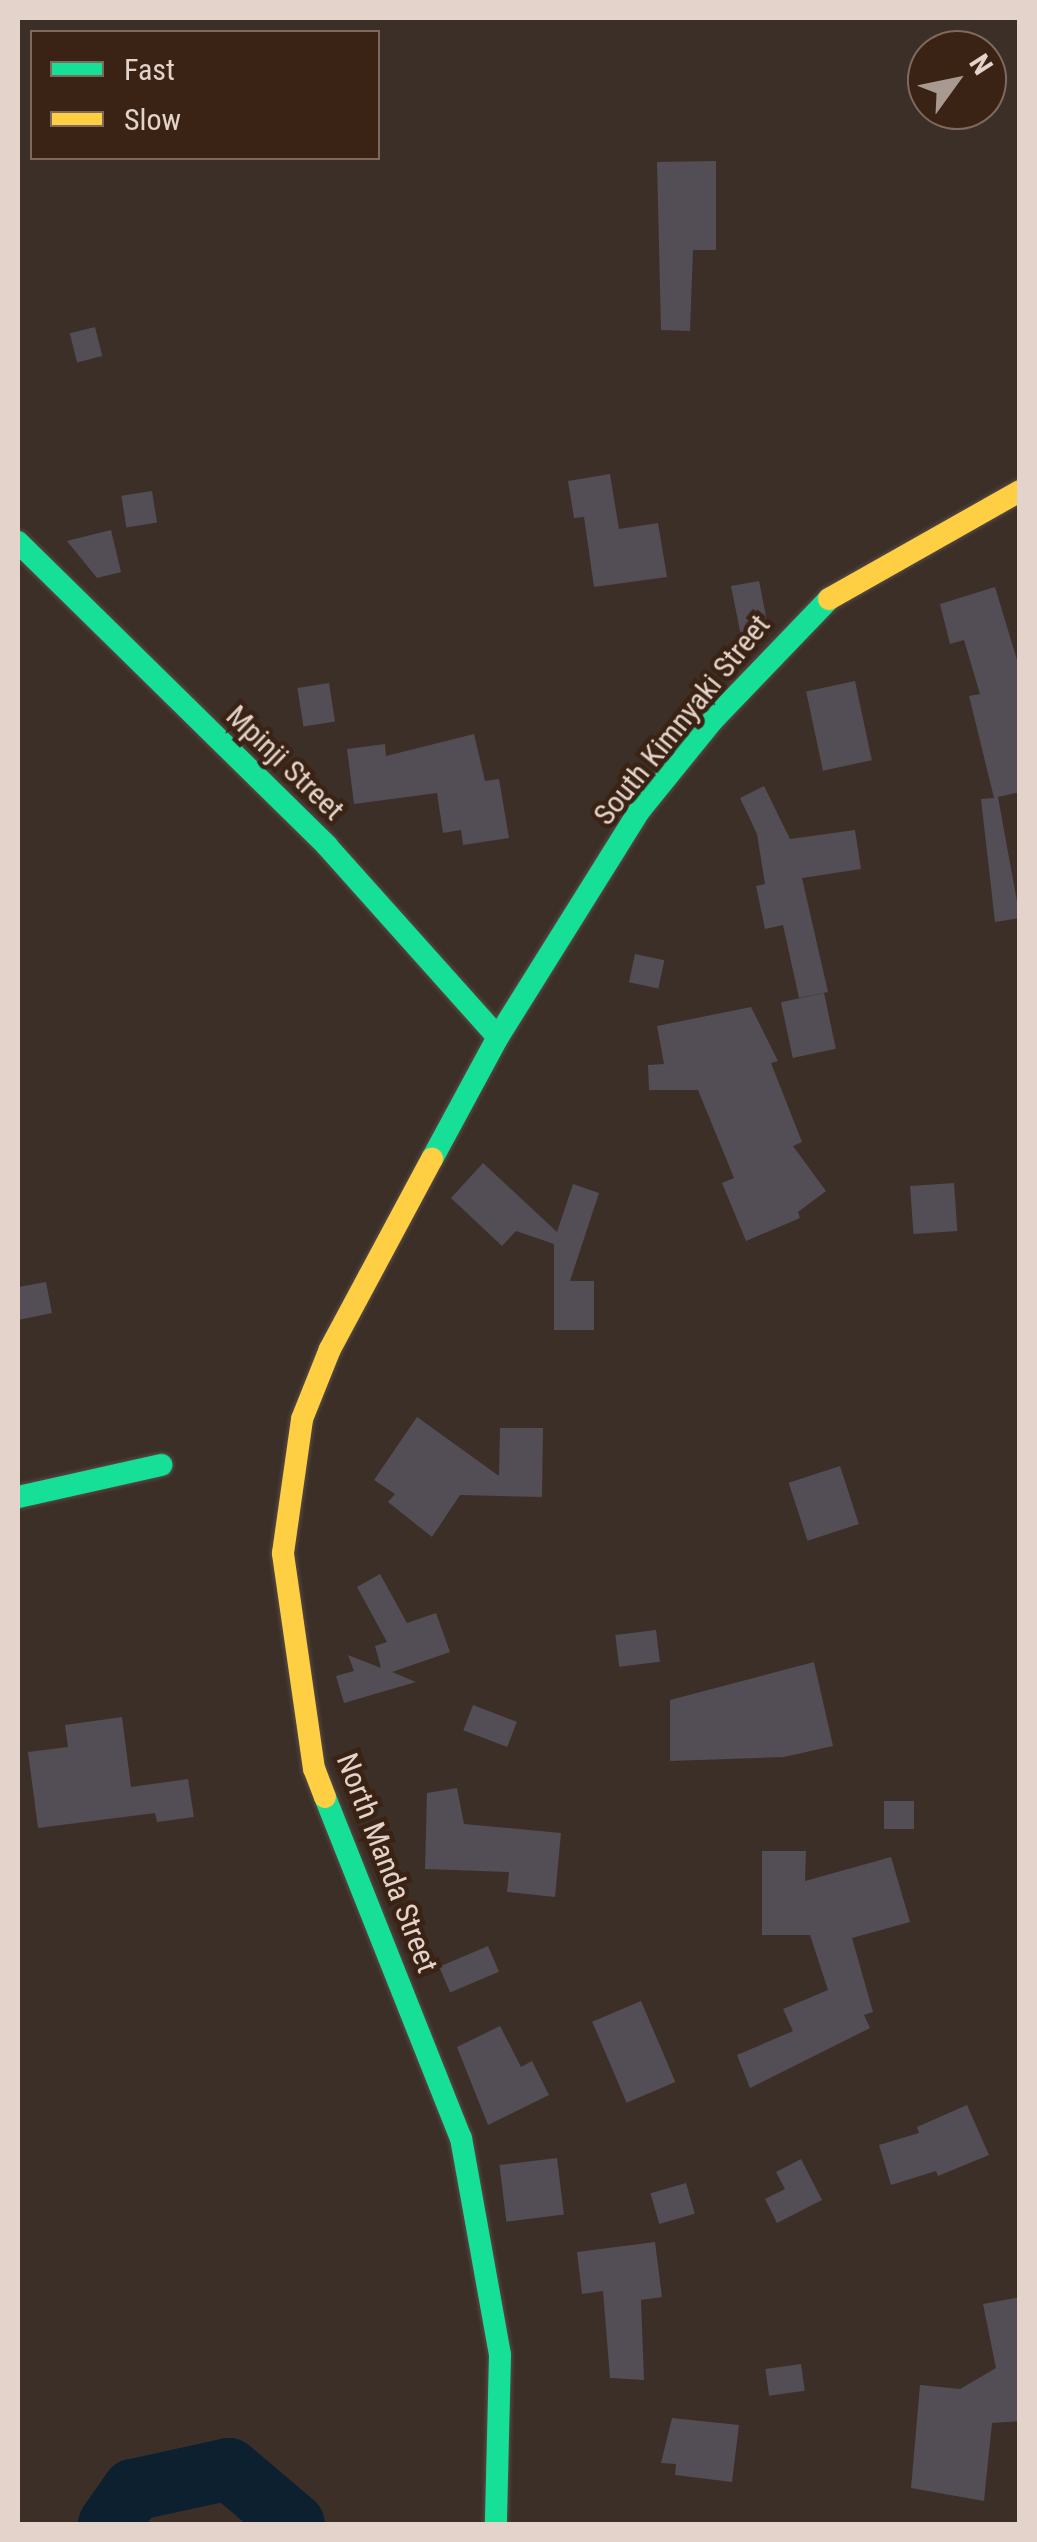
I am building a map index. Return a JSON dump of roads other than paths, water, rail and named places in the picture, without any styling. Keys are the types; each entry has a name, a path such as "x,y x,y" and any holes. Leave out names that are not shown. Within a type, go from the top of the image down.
{"street":[{"name":"South Kimnyaki Street","path":"478,1075 640,810 798,624 862,577 1020,491"},
{"name":"Mpinji Street","path":"18,542 327,846 498,1037"},
{"name":"North Manda Street","path":"478,1075 330,1349 302,1419 283,1552 314,1769 461,2138 500,2356 496,2524"},
{"path":"18,1497 161,1466"}],"waterway":[{"path":"109,2524 133,2490 229,2469 294,2524"}]}
